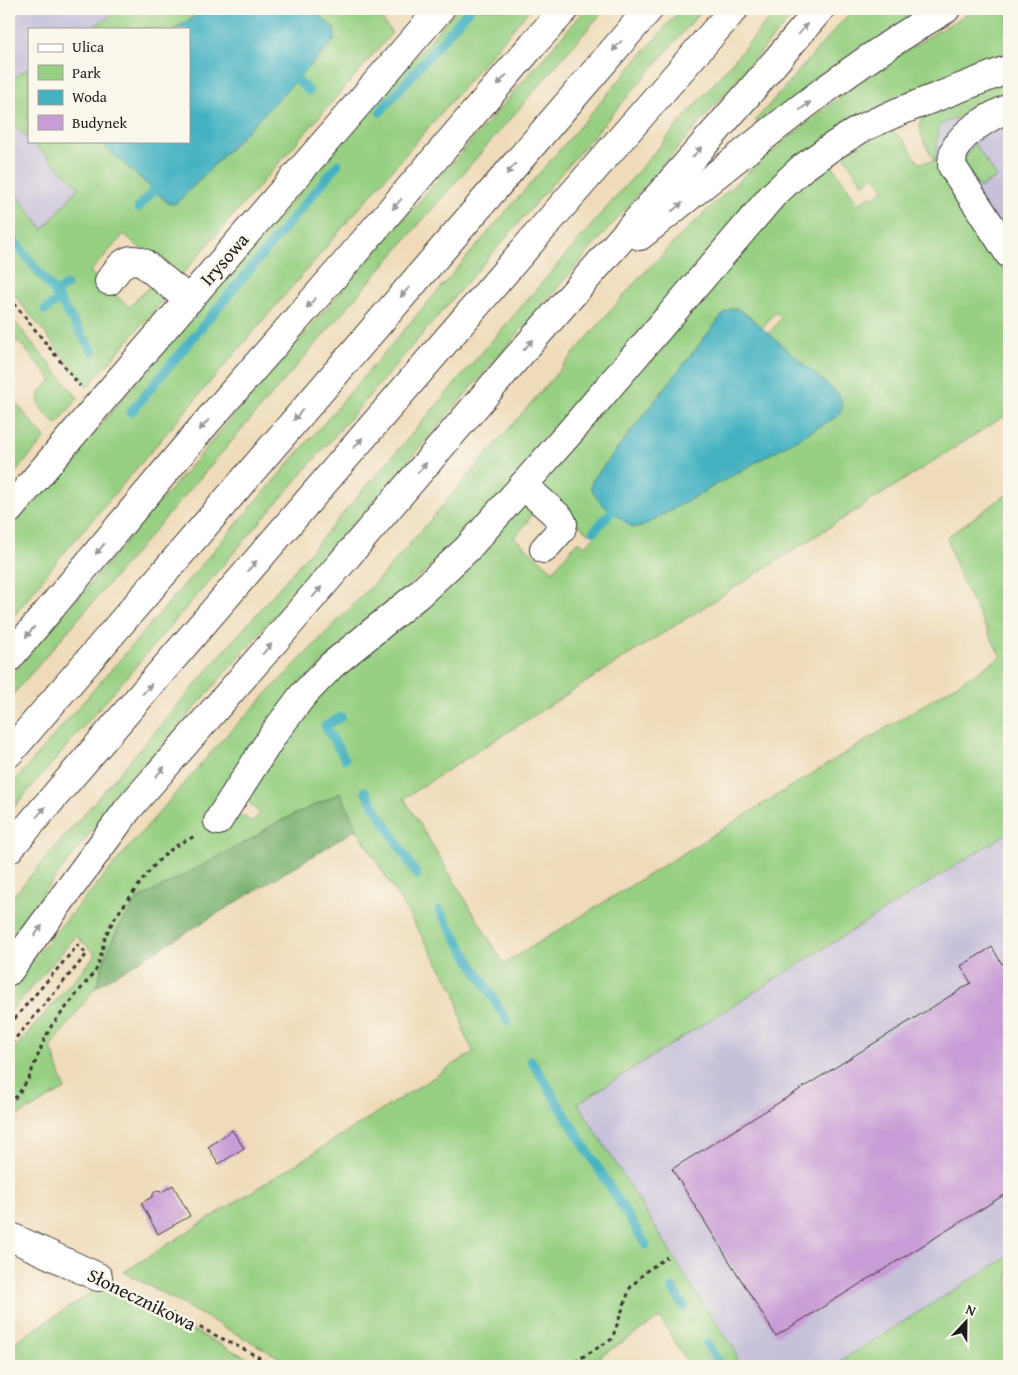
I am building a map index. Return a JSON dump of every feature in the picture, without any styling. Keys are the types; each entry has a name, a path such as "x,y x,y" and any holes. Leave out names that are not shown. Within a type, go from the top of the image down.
{"main road":[{"name":"Irysowa","path":"9,510 440,9"},
{"path":"534,43 556,9"},
{"path":"9,658 200,430 565,9"},
{"path":"9,753 246,475 649,9"},
{"path":"9,849 516,259 734,9"},
{"path":"9,971 128,809 820,9"},
{"path":"584,281 770,132 842,78 916,27 946,9"},
{"path":"218,821 275,732 303,695 332,665 418,595 468,549 773,195 801,169 862,128 1009,69"},
{"path":"1009,108 999,112 973,129 959,142 952,157 952,166 1009,254"},
{"path":"109,281 129,260 138,260 189,300"},
{"path":"523,485 560,518 563,524 561,530 544,549"},
{"name":"Słonecznikowa","path":"9,1236 98,1277"}],"path":[{"path":"9,297 97,406"},
{"path":"9,1105 29,1078 45,1038 52,1026 96,970 100,961 103,943 117,915 146,876 171,849 218,821"},
{"path":"9,1025 78,945 87,954 9,1046"},
{"path":"568,1366 612,1339 630,1288 645,1272 667,1258"},
{"name":"Słonecznikowa","path":"98,1277 274,1366"}],"shaded area":[{"path":"9,9 121,9 92,28 28,28 28,69 9,81"},
{"path":"1009,96 1009,279 935,161 939,125"},
{"path":"9,121 28,138 28,142 32,142 79,187 43,231 9,184"},
{"path":"1009,832 1009,1256 832,1366 742,1366 738,1361 735,1350 699,1298 577,1103"}],"green space":[{"path":"121,9 206,9 177,28 92,28"},
{"path":"312,9 388,9 384,14 383,21 392,33 177,280 124,234 90,272 129,307 150,286 168,294 88,387 9,288 9,184 43,230 79,187 32,142 100,142 168,203 178,202 335,40 334,28"},
{"path":"457,9 530,9 56,562 9,622 9,531"},
{"path":"586,9 605,9 9,699 9,678"},
{"path":"681,9 703,9 9,813 9,788"},
{"path":"778,9 798,9 143,768 9,937 9,901"},
{"path":"853,9 922,9 760,125 755,121"},
{"path":"976,9 1009,9 1009,57 848,128 481,521 315,670 237,816 245,816 251,823 260,813 251,805 248,798 294,719 520,499 533,508 528,520 514,537 553,571 578,541 586,546 615,513 632,527 641,527 838,416 838,394 769,334 782,317 775,312 762,328 739,310 729,310 724,313 592,481 601,503 609,509 589,534 536,487 795,186 830,162 858,204 870,196 873,198 884,189 875,175 863,184 843,154 886,130 902,138 919,163 934,161 922,138 920,127 924,113 1009,73 1009,96 939,125 935,160 1009,279 1009,413 404,798 504,964 1001,657 964,585 947,537 1009,493 1009,832 578,1103 699,1298 735,1350 738,1361 742,1366 690,1366 660,1318 585,1366 295,1366 124,1272 474,1052 465,1036 455,991 357,829 341,793 274,824 119,927 109,947 96,987 51,1047 65,1089 9,1121 9,1055 96,954 76,936 9,1013 9,986 221,741 389,568 659,257 718,200 810,120 888,63"},
{"path":"28,69 28,138 9,121 9,81"},
{"path":"974,143 997,177 980,188 963,162"},
{"path":"9,315 78,398 57,424 41,408 38,399 41,391 52,380 18,341 9,348"},
{"path":"9,395 45,438 9,480"},
{"path":"341,793 357,829 96,987 109,947 119,927 137,900 257,836 274,824"},
{"path":"1009,1256 1009,1366 832,1366"},
{"path":"102,1286 263,1366 9,1366 9,1346"}],"water":[{"path":"206,9 312,9 334,28 335,40 178,202 173,204 168,203 100,142 190,142 190,28 177,28"},
{"path":"730,309 738,309 753,320 838,394 842,408 838,416 641,527 632,527 601,503 591,489 592,481 724,313"}],"building":[{"path":"992,947 1002,964 1009,959 1009,1192 776,1336 672,1169 971,983 961,966"},
{"path":"232,1130 244,1148 219,1164 208,1147"},
{"path":"173,1185 190,1216 158,1234 141,1203 152,1197 155,1191 162,1192"}],"waterway":[{"path":"380,112 470,9"},
{"path":"297,80 309,91"},
{"path":"131,412 338,164"},
{"path":"138,208 154,190"},
{"path":"9,234 55,293 93,352"},
{"path":"55,293 66,285"},
{"path":"45,310 59,300"},
{"path":"594,531 612,511"},
{"path":"341,717 325,726 345,759"},
{"path":"365,791 417,875"},
{"path":"439,910 508,1022"},
{"path":"531,1060 646,1245"},
{"path":"672,1288 684,1307"},
{"path":"707,1344 721,1366"}]}
